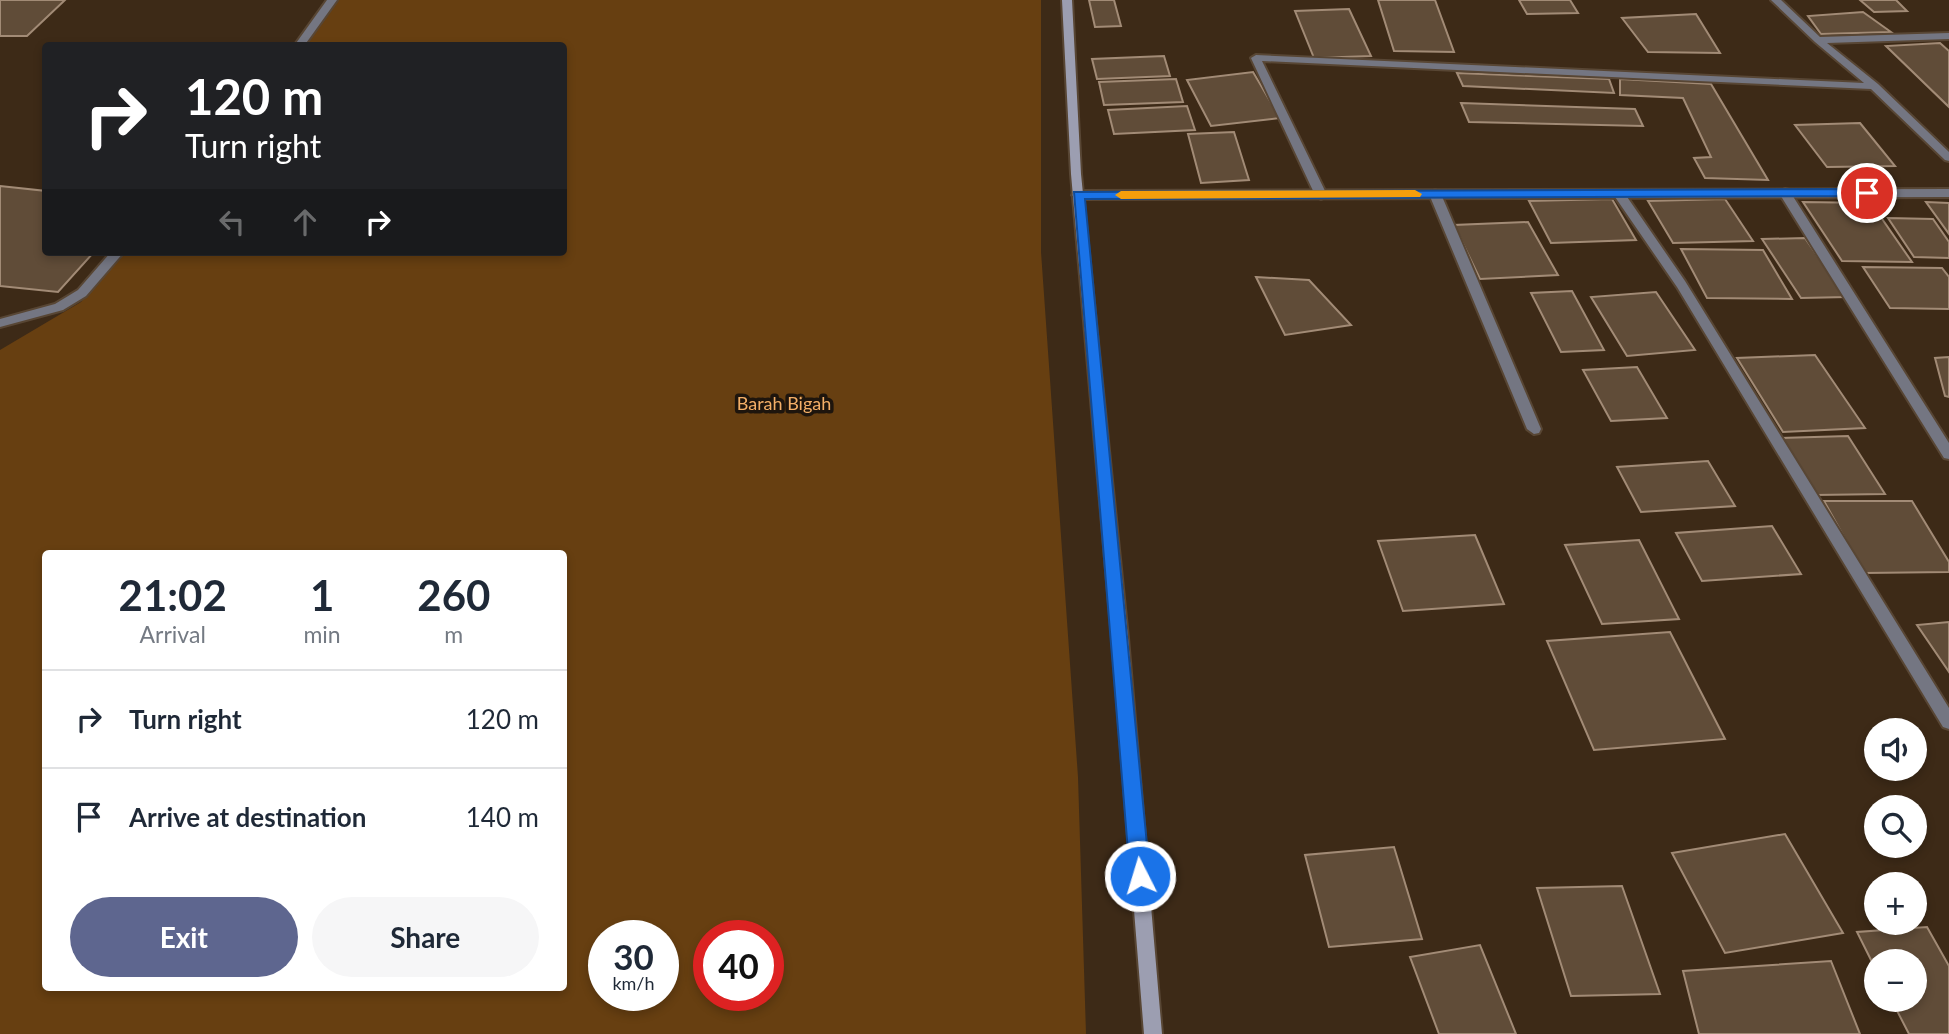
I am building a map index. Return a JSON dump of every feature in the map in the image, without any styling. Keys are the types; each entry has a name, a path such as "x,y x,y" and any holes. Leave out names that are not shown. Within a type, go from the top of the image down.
{"street":[{"path":"302,42 332,0"},
{"path":"1067,0 1078,195 1121,652 1153,1034"},
{"path":"1776,0 1818,40 1874,86 1949,158"},
{"path":"1818,40 1949,36"},
{"path":"1321,194 1256,58 1874,86"},
{"path":"1078,195 1949,193"},
{"path":"1435,194 1534,429"},
{"path":"1619,194 1681,284 1949,722"},
{"path":"1785,194 1949,454"},
{"path":"0,323 59,307 82,293 114,256"}],"green space":[{"name":"Barah Bigah","path":"330,0 1041,0 1041,252 1078,777 1086,1034 0,1034 0,350 81,302 119,256 567,256 567,42 295,42"}],"building":[{"path":"0,0 65,0 27,36 0,36"},
{"path":"1089,0 1114,0 1121,26 1095,27"},
{"path":"1378,0 1435,0 1454,52 1394,51"},
{"path":"1519,0 1570,0 1578,13 1527,14"},
{"path":"1860,0 1896,0 1907,11 1874,12"},
{"path":"1349,9 1371,56 1314,58 1295,11"},
{"path":"1863,12 1891,32 1821,34 1808,16"},
{"path":"1696,14 1720,53 1648,52 1622,18"},
{"path":"1940,43 1949,51 1949,107 1886,46"},
{"path":"1164,56 1170,76 1097,79 1092,59"},
{"path":"1253,72 1280,118 1211,126 1187,80"},
{"path":"1457,73 1609,79 1614,93 1463,86"},
{"path":"1176,79 1183,102 1104,105 1099,82"},
{"path":"1620,79 1711,84 1768,180 1705,178 1694,158 1711,157 1683,98 1620,95"},
{"path":"1461,103 1635,109 1643,126 1469,122"},
{"path":"1187,106 1195,130 1114,134 1108,110"},
{"path":"1860,123 1895,166 1827,167 1795,125"},
{"path":"1234,132 1249,180 1201,183 1188,134"},
{"path":"0,186 42,191 42,256 90,256 58,292 0,286"},
{"path":"1612,199 1636,240 1551,243 1529,201"},
{"path":"1725,199 1753,241 1673,243 1648,201"},
{"path":"1803,202 1871,203 1912,262 1842,261"},
{"path":"1926,202 1949,203 1949,234"},
{"path":"1888,218 1933,219 1949,242 1949,258 1914,257"},
{"path":"1528,222 1558,275 1480,279 1454,225"},
{"path":"1805,238 1846,297 1801,298 1762,239"},
{"path":"1681,249 1763,250 1792,299 1707,298"},
{"path":"1863,267 1942,268 1949,277 1949,309 1890,308"},
{"path":"1256,277 1309,280 1351,325 1285,335"},
{"path":"1572,291 1604,350 1561,352 1531,293"},
{"path":"1656,292 1695,350 1627,356 1591,297"},
{"path":"1815,355 1865,428 1783,432 1737,358"},
{"path":"1949,357 1949,397 1945,396 1935,358"},
{"path":"1637,367 1667,418 1611,421 1583,370"},
{"path":"1848,436 1885,494 1815,495 1781,438"},
{"path":"1708,461 1735,506 1641,512 1617,467"},
{"path":"1824,501 1912,501 1949,562 1949,572 1864,573"},
{"path":"1772,526 1801,574 1702,581 1676,533"},
{"path":"1475,535 1504,604 1403,611 1378,541"},
{"path":"1639,540 1679,619 1602,624 1565,545"},
{"path":"1949,622 1949,672 1917,625"},
{"path":"1670,632 1725,739 1594,750 1547,641"},
{"path":"1785,834 1843,933 1725,953 1672,853"},
{"path":"1394,847 1422,939 1329,947 1305,855"},
{"path":"1622,886 1660,994 1571,996 1537,888"},
{"path":"1927,927 1949,966 1949,1034 1909,1034 1898,1012 1927,1012 1927,949 1866,949 1857,932 1864,932 1864,935 1927,935"},
{"path":"1480,945 1516,1034 1439,1034 1410,957"},
{"path":"1831,961 1860,1034 1699,1034 1683,971"}],"slow traffic":[{"path":"1121,195 1415,194"}],"route":[{"path":"1140,876 1078,195 1867,193"}]}
